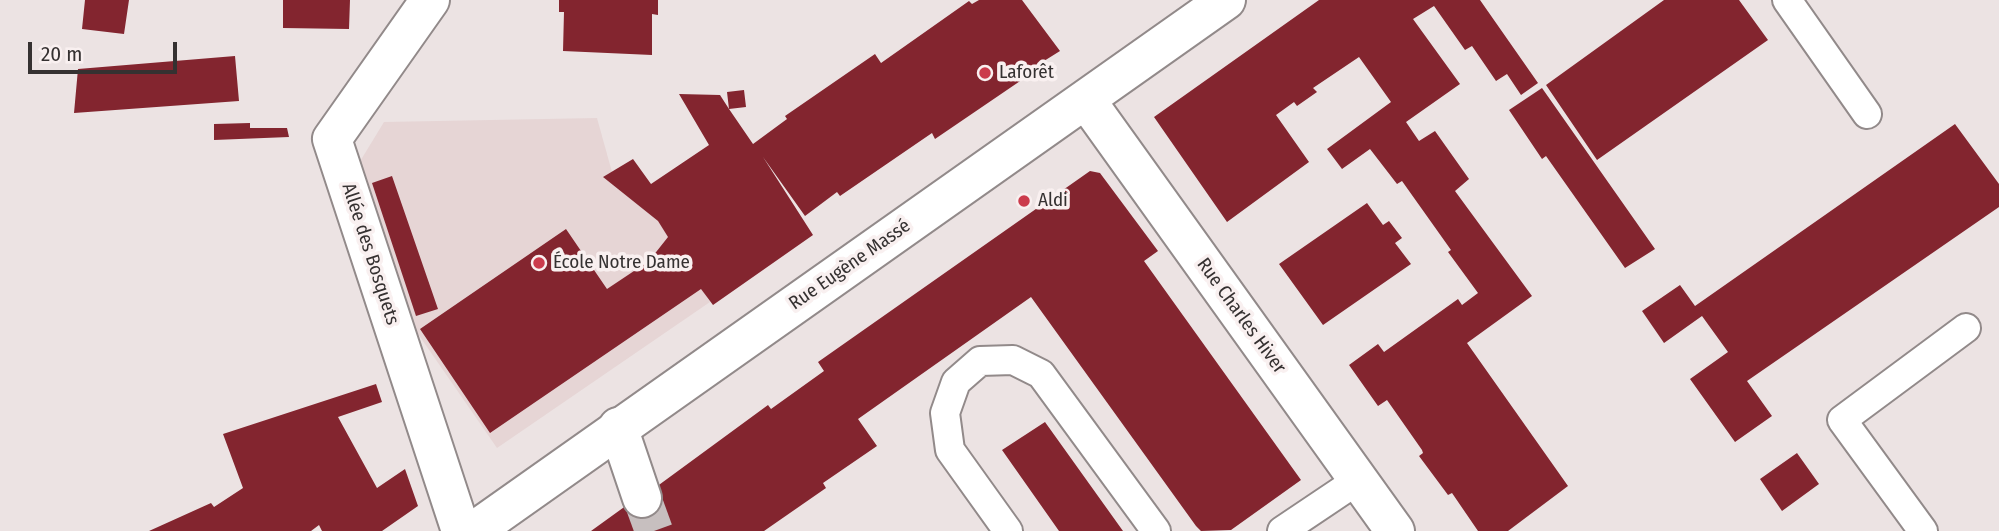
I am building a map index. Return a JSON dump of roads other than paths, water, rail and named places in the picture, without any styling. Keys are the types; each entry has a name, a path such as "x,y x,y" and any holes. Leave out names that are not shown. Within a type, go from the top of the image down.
{"street":[{"name":"Allée des Bosquets","path":"430,0 332,139 461,531"},
{"name":"Rue Eugène Massé","path":"474,531 1086,100 1209,5"},
{"name":"Rue Charles Hiver","path":"1086,100 1395,531"},
{"path":"618,428 642,498"}],"lane":[{"path":"1787,0 1867,114"},
{"path":"1923,531 1842,420 1966,328"},
{"path":"1008,531 950,450 945,413 956,382 980,361 1013,359 1041,374 1156,531"},
{"path":"1282,531 1359,480"}],"tunnel":[{"path":"642,498 654,531"}],"place":[{"name":"Laforêt","path":"985,73"},
{"name":"Aldi","path":"1024,201"},
{"name":"École Notre Dame","path":"539,263"}]}
